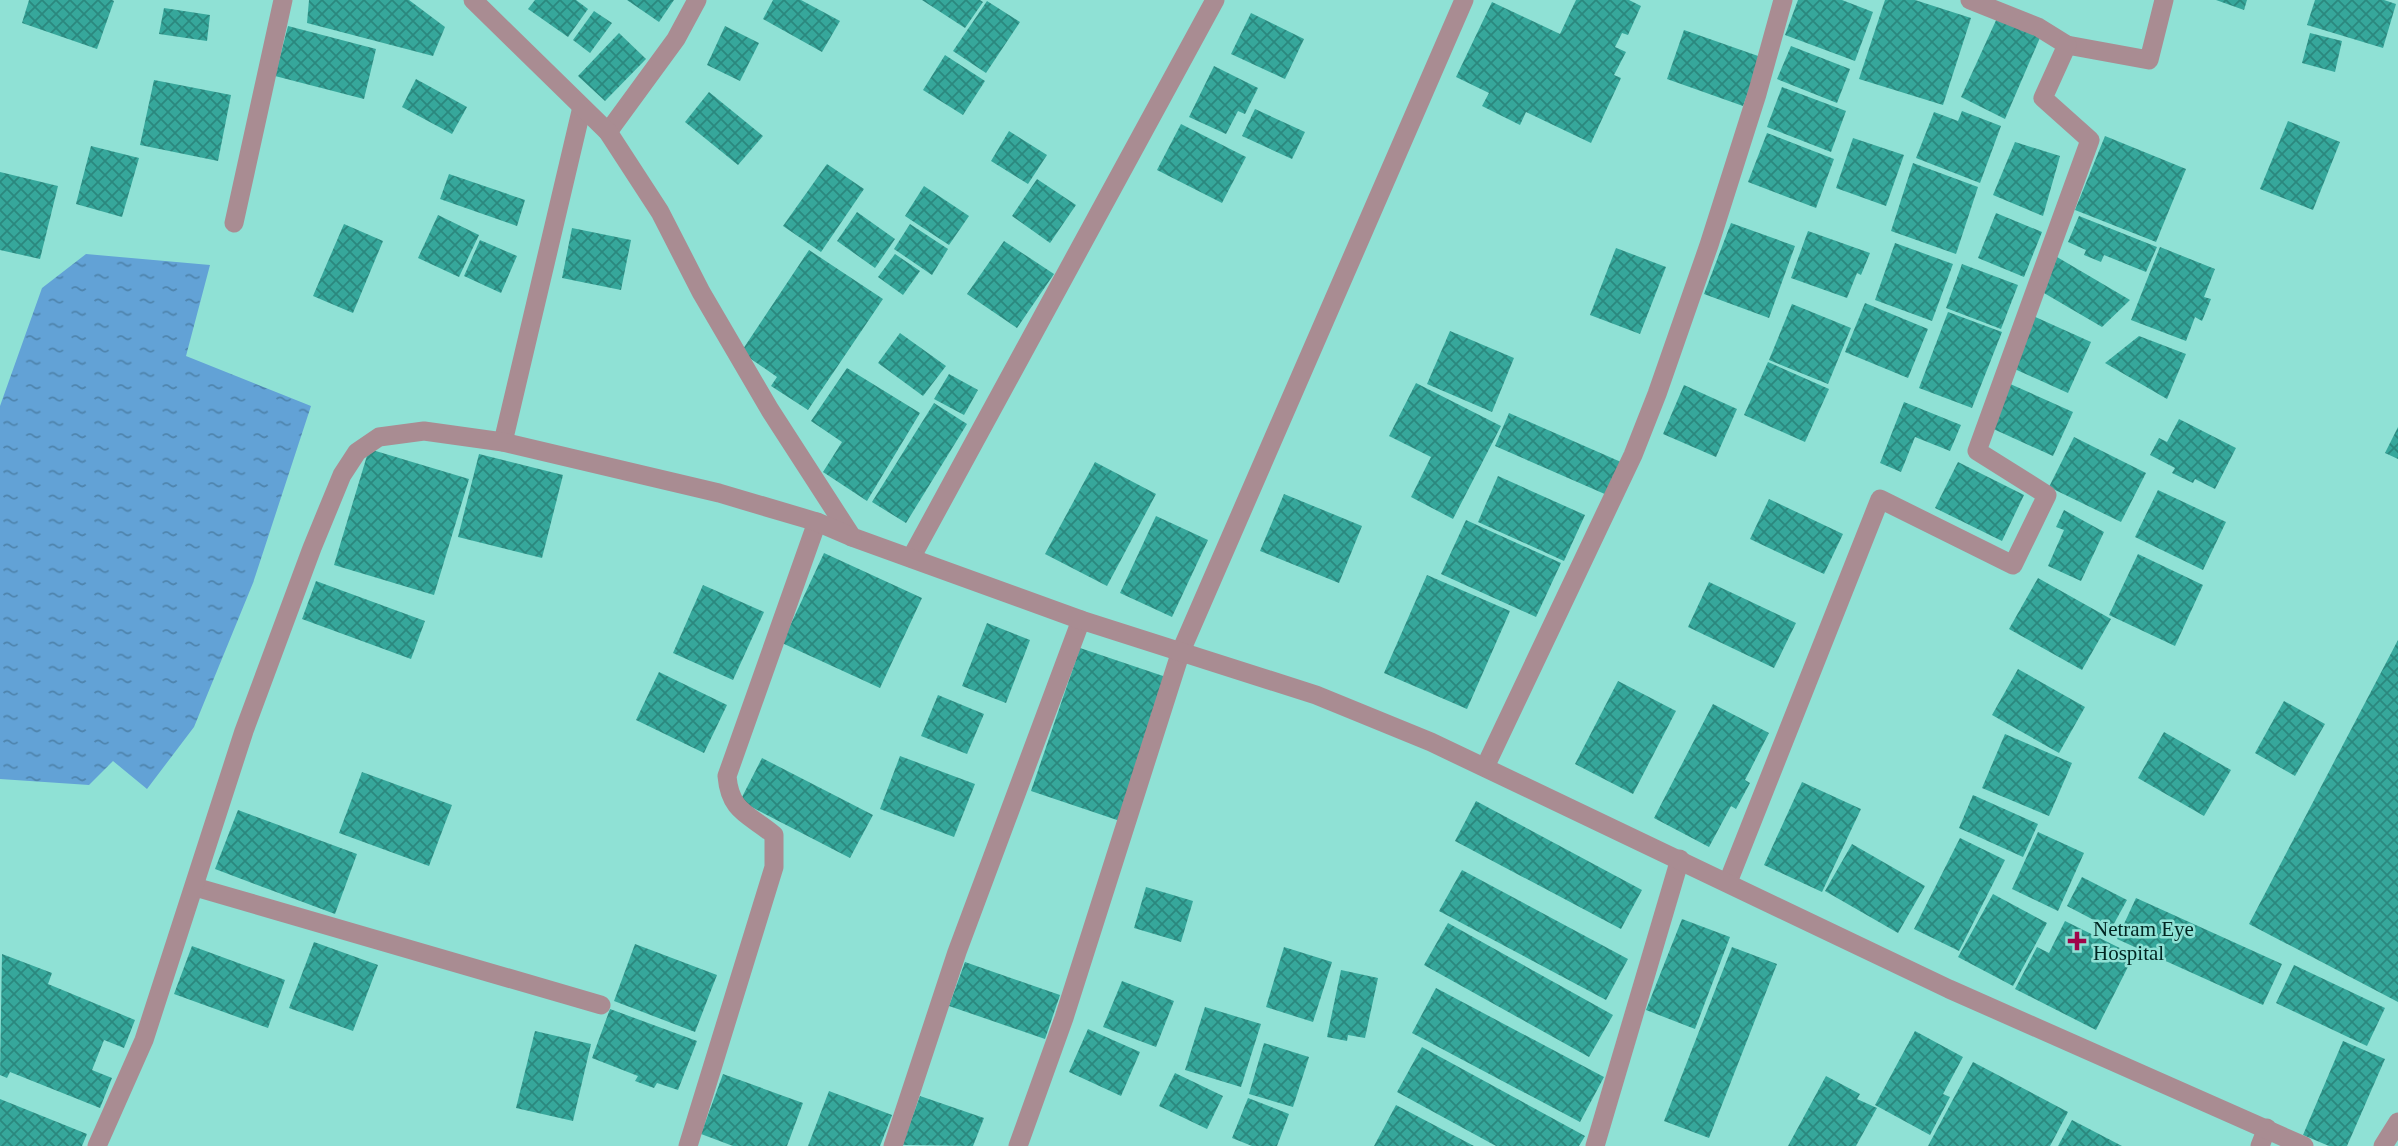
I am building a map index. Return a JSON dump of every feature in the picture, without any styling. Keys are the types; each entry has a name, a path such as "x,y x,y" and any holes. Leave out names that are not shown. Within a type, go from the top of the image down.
{"street":[{"path":"234,223 283,0"},
{"path":"473,0 608,132 660,212 701,292 770,410 852,537"},
{"path":"608,132 676,39 697,0"},
{"path":"911,558 1215,0"},
{"path":"1018,1146 1064,1018 1181,651 1464,0"},
{"path":"1485,767 1633,455 1657,394 1709,246 1757,94 1783,0"},
{"path":"1970,0 2038,27 2067,44 2149,60 2164,0"},
{"path":"1728,882 1880,499 2013,565 2047,495 1977,451 2090,139 2043,98 2067,44"},
{"path":"503,442 582,107"},
{"path":"97,1146 144,1040 249,718 342,475 356,453 379,437 424,431 503,442 719,493 817,522 1081,620 1316,695 1485,767 2263,1137 2304,1146"},
{"path":"688,1146 774,867 776,849 774,835 743,814 729,795 727,776 817,522"},
{"path":"893,1146 957,951 1081,620"},
{"path":"1595,1146 1680,859"},
{"path":"195,887 601,1005"},
{"path":"2384,1146 2398,1122"}],"water":[{"path":"86,254 210,265 186,356 311,406 253,583 194,727 147,789 113,761 89,785 0,779 0,406 42,288"}],"building":[{"path":"29,0 114,1 97,49 22,23"},
{"path":"309,0 409,0 445,27 433,56 307,23"},
{"path":"535,0 576,0 588,9 568,37 528,9"},
{"path":"627,0 674,0 659,22"},
{"path":"773,0 801,0 840,21 822,52 763,19"},
{"path":"922,0 980,0 983,2 965,28"},
{"path":"1576,0 1629,0 1641,6 1628,35 1622,33 1615,47 1626,52 1614,75 1621,78 1591,143 1526,112 1520,125 1482,106 1489,93 1456,77 1492,2 1560,34"},
{"path":"1798,0 1842,0 1873,12 1855,61 1785,35"},
{"path":"1885,0 1915,0 1971,18 1943,105 1859,79"},
{"path":"2216,0 2247,0 2244,10"},
{"path":"2315,0 2384,0 2396,4 2383,48 2307,25"},
{"path":"987,1 1020,22 986,73 953,51"},
{"path":"164,8 210,15 207,41 159,34"},
{"path":"594,11 612,23 590,53 573,40"},
{"path":"1251,13 1304,39 1285,79 1231,54"},
{"path":"1998,16 2042,33 2005,119 1961,97"},
{"path":"288,26 376,49 364,99 275,76"},
{"path":"725,26 759,43 740,81 707,65"},
{"path":"1684,30 1761,57 1743,106 1667,79"},
{"path":"619,33 646,59 605,101 578,76"},
{"path":"2310,33 2342,41 2335,72 2302,63"},
{"path":"1791,46 1850,69 1837,103 1777,79"},
{"path":"945,55 985,81 963,115 923,90"},
{"path":"1214,66 1258,88 1245,114 1238,111 1226,134 1189,117"},
{"path":"416,79 467,107 452,134 402,107"},
{"path":"154,80 231,95 218,161 140,145"},
{"path":"1782,87 1846,111 1831,152 1767,127"},
{"path":"709,92 763,136 738,165 685,122"},
{"path":"1255,109 1305,132 1292,159 1242,136"},
{"path":"1962,111 2001,126 1980,183 1916,158 1934,112 1958,121"},
{"path":"2288,121 2340,142 2313,210 2260,189"},
{"path":"1181,124 1246,157 1222,203 1157,170"},
{"path":"1009,131 1047,155 1028,184 991,161"},
{"path":"1767,133 1834,159 1816,208 1748,182"},
{"path":"2105,136 2186,169 2156,242 2075,210"},
{"path":"1853,138 1904,155 1886,206 1836,188"},
{"path":"2015,142 2060,156 2043,216 1993,195"},
{"path":"91,146 139,158 122,217 76,204"},
{"path":"1913,163 1978,187 1956,254 1891,231"},
{"path":"827,164 864,189 821,252 783,226"},
{"path":"0,172 58,186 40,259 0,250"},
{"path":"449,174 525,200 517,226 440,199"},
{"path":"1037,179 1076,205 1050,243 1012,216"},
{"path":"924,186 969,216 949,245 905,216"},
{"path":"857,212 895,239 875,268 837,241"},
{"path":"1996,213 2042,232 2024,277 1978,258"},
{"path":"438,215 479,235 459,277 418,258"},
{"path":"2079,216 2157,247 2146,272 2104,255 2101,262 2084,255 2086,250 2068,242"},
{"path":"1731,223 1795,246 1769,318 1704,294"},
{"path":"344,224 383,241 353,313 313,296"},
{"path":"910,224 948,249 932,275 894,249"},
{"path":"572,228 631,240 621,290 562,278"},
{"path":"1808,231 1870,253 1861,275 1857,273 1847,298 1791,278"},
{"path":"480,240 517,256 501,293 464,276"},
{"path":"1004,241 1054,274 1017,328 967,294"},
{"path":"1895,243 1953,264 1932,321 1875,300"},
{"path":"2160,247 2215,269 2204,297 2211,299 2202,321 2195,317 2186,341 2131,320"},
{"path":"1616,248 1666,267 1640,334 1590,315"},
{"path":"809,250 883,299 808,410 771,386 777,377 741,352"},
{"path":"895,254 920,271 903,295 878,277"},
{"path":"2057,257 2130,300 2102,327 2044,293"},
{"path":"1962,264 2018,285 2001,329 1946,308"},
{"path":"1865,303 1928,329 1908,378 1845,352"},
{"path":"1792,304 1851,328 1828,384 1769,360"},
{"path":"1948,312 2002,332 1972,408 1919,388"},
{"path":"2031,315 2091,342 2068,393 2008,366"},
{"path":"1450,331 1514,358 1492,412 1427,384"},
{"path":"900,333 946,366 923,396 878,363"},
{"path":"2139,336 2186,354 2167,399 2105,363"},
{"path":"1768,362 1829,389 1805,442 1744,415"},
{"path":"847,368 920,413 867,501 823,472 842,442 811,421"},
{"path":"949,374 978,390 964,415 934,399"},
{"path":"1416,383 1501,426 1453,519 1411,497 1431,457 1389,436"},
{"path":"2008,383 2073,412 2053,456 1989,427"},
{"path":"1684,385 1737,409 1716,457 1663,434"},
{"path":"1904,402 1961,425 1950,451 1915,437 1901,472 1880,463"},
{"path":"934,403 967,424 906,523 872,502"},
{"path":"1509,413 1621,462 1607,495 1495,446"},
{"path":"2179,419 2236,448 2215,489 2195,479 2193,483 2172,473 2175,468 2150,455 2159,438 2167,442"},
{"path":"2398,427 2398,459 2385,453"},
{"path":"2074,437 2146,473 2121,522 2049,487"},
{"path":"369,449 469,479 434,595 334,565"},
{"path":"479,454 563,475 542,558 458,537"},
{"path":"1095,462 1156,494 1107,586 1045,554"},
{"path":"1958,462 2024,495 2002,541 1935,508"},
{"path":"1498,476 1585,515 1564,561 1478,522"},
{"path":"2158,490 2226,522 2203,570 2135,537"},
{"path":"1284,494 1362,526 1339,583 1260,551"},
{"path":"1769,499 1843,534 1824,574 1750,539"},
{"path":"2064,510 2104,532 2081,581 2048,566 2064,530 2056,527"},
{"path":"1156,516 1208,540 1172,617 1120,593"},
{"path":"1466,520 1561,563 1536,617 1441,574"},
{"path":"824,553 922,598 880,688 782,643"},
{"path":"2138,554 2203,585 2175,646 2109,615"},
{"path":"1427,575 1510,611 1467,709 1384,673"},
{"path":"2038,578 2111,619 2082,670 2009,629"},
{"path":"316,581 425,621 411,659 302,619"},
{"path":"1709,582 1796,623 1774,668 1688,627"},
{"path":"703,585 764,612 733,680 673,653"},
{"path":"987,623 1030,640 1006,703 962,686"},
{"path":"2398,640 2398,1002 2249,924"},
{"path":"1080,648 1169,678 1120,821 1031,791"},
{"path":"2018,669 2085,707 2059,753 1992,715"},
{"path":"659,672 727,705 704,753 636,720"},
{"path":"1618,681 1676,711 1633,794 1575,764"},
{"path":"938,695 984,714 967,754 921,736"},
{"path":"2284,701 2325,724 2295,776 2255,753"},
{"path":"1713,704 1769,733 1745,780 1750,783 1736,809 1731,806 1709,847 1654,818"},
{"path":"2164,732 2231,770 2204,816 2138,778"},
{"path":"2005,734 2072,763 2049,816 1982,788"},
{"path":"900,756 975,784 954,837 880,809"},
{"path":"762,758 873,815 850,858 740,801"},
{"path":"362,772 452,805 429,866 339,833"},
{"path":"1802,782 1861,809 1822,892 1764,865"},
{"path":"1973,795 2038,824 2023,857 1959,828"},
{"path":"1476,801 1642,890 1621,929 1455,841"},
{"path":"238,810 357,854 335,914 215,869"},
{"path":"2038,832 2084,853 2058,911 2012,889"},
{"path":"1960,838 2005,860 1959,951 1914,929"},
{"path":"1852,844 1925,886 1898,933 1825,891"},
{"path":"1462,870 1628,959 1606,1000 1439,911"},
{"path":"2082,877 2127,900 2111,929 2067,906"},
{"path":"1146,887 1193,901 1181,942 1134,928"},
{"path":"1993,894 2047,923 2013,986 1958,957"},
{"path":"2136,898 2282,964 2263,1005 2117,939"},
{"path":"1682,919 1730,937 1695,1029 1646,1010"},
{"path":"2065,921 2134,955 2096,1030 2015,989 2037,947 2049,953"},
{"path":"1448,923 1613,1015 1589,1057 1424,965"},
{"path":"314,942 378,965 353,1031 289,1008"},
{"path":"635,944 717,975 695,1032 614,1001"},
{"path":"192,946 285,980 268,1028 174,994"},
{"path":"1284,947 1332,962 1313,1022 1266,1007"},
{"path":"1732,947 1777,964 1709,1138 1664,1121"},
{"path":"2,954 52,973 48,984 135,1020 124,1048 104,1040 92,1070 112,1078 100,1108 10,1072 7,1078 0,1075"},
{"path":"965,962 1060,995 1045,1039 949,1006"},
{"path":"2294,965 2385,1008 2367,1046 2276,1003"},
{"path":"1341,970 1378,978 1365,1038 1348,1035 1347,1041 1327,1037"},
{"path":"1122,981 1174,1001 1156,1047 1103,1027"},
{"path":"1436,988 1604,1077 1580,1122 1412,1033"},
{"path":"1205,1007 1261,1024 1241,1087 1185,1070"},
{"path":"610,1009 697,1041 678,1090 657,1083 654,1088 635,1081 638,1076 592,1058"},
{"path":"1088,1029 1140,1052 1121,1096 1069,1072"},
{"path":"535,1031 591,1044 573,1121 516,1108"},
{"path":"1915,1031 1963,1057 1943,1094 1950,1097 1930,1135 1875,1105"},
{"path":"2343,1041 2385,1059 2347,1146 2329,1146 2303,1135"},
{"path":"1264,1043 1309,1057 1293,1107 1249,1094"},
{"path":"1422,1047 1585,1136 1579,1146 1496,1146 1397,1092"},
{"path":"1973,1062 2068,1112 2050,1146 1928,1146"},
{"path":"1175,1073 1223,1096 1207,1129 1159,1106"},
{"path":"723,1074 803,1103 787,1146 733,1146 701,1134"},
{"path":"1826,1076 1860,1094 1857,1099 1877,1108 1856,1146 1788,1146"},
{"path":"829,1091 892,1115 880,1146 808,1146"},
{"path":"920,1096 984,1118 973,1146 902,1145"},
{"path":"1248,1098 1289,1114 1277,1146 1252,1146 1232,1138"},
{"path":"0,1099 87,1134 82,1146 0,1146"},
{"path":"1396,1105 1474,1146 1374,1146"},
{"path":"2072,1120 2122,1146 2058,1146"}],"place":[{"name":"Netram Eye Hospital","path":"2077,941"}]}
